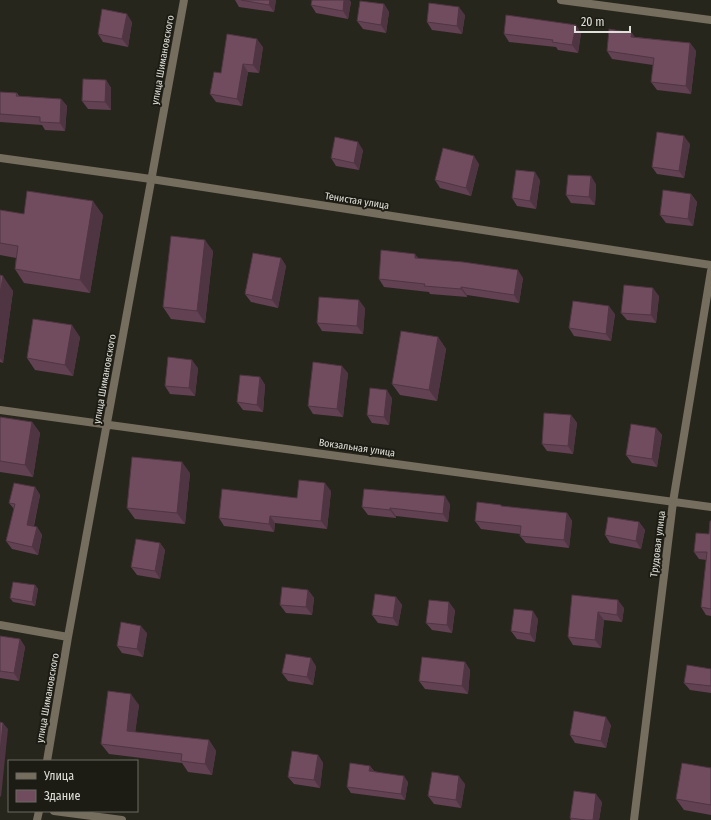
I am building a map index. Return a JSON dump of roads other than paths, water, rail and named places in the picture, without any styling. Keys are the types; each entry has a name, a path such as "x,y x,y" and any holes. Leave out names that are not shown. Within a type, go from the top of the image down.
{"street":[{"name":"улица Шимановского","path":"47,760 68,637 184,0"},
{"path":"560,0 711,20"},
{"name":"Тенистая улица","path":"0,158 151,179 711,265"},
{"name":"Трудовая улица","path":"634,820 673,502 711,272"},
{"name":"Вокзальная улица","path":"0,410 711,507"},
{"path":"0,625 68,637"},
{"path":"62,812 122,820"}]}
